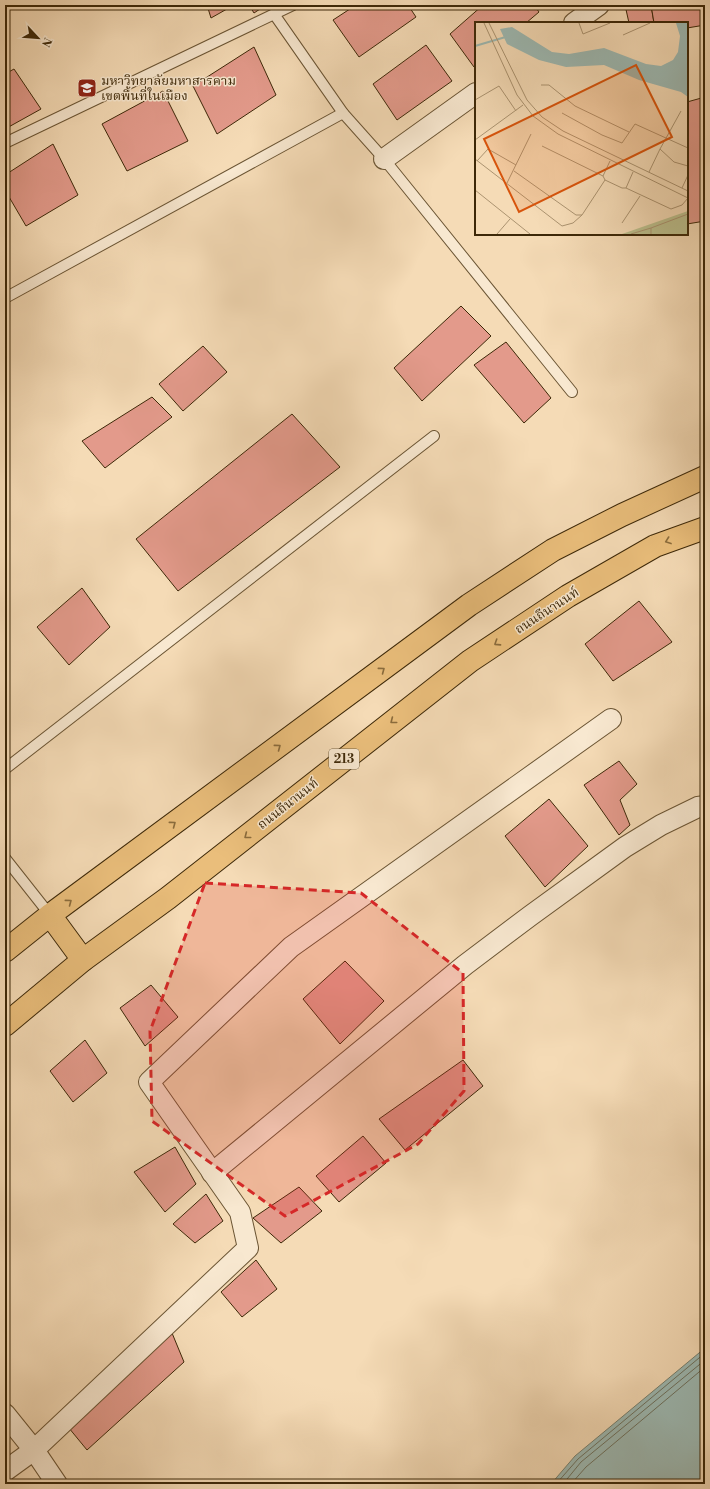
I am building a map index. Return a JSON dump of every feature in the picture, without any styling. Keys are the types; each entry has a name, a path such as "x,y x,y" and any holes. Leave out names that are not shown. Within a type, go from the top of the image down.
{"main road":[{"path":"5,951 50,915 469,605 553,550 622,515 705,476"},
{"name":"ถนนถีนานนท์","path":"5,1025 83,960 168,898 470,661 568,596 655,546 705,528"},
{"path":"50,915 83,960"}],"street":[{"path":"575,22 599,5"},
{"path":"384,159 475,94"},
{"path":"5,1471 34,1450 248,1248 240,1212 149,1082 291,947 611,719"},
{"path":"212,1173 465,965 530,916 625,847 661,825 698,807 705,806"},
{"path":"5,1414 34,1450 57,1484"}],"lane":[{"path":"5,143 293,5"},
{"path":"274,14 343,113 384,159 572,392"},
{"path":"5,298 343,113"},
{"path":"5,769 434,436"},
{"path":"5,858 50,915"}],"highlighted area":[{"path":"205,883 361,893 463,973 464,1091 418,1144 285,1216 152,1121 150,1031"}],"water":[{"path":"705,1348 705,1484 551,1484 575,1456"}],"building":[{"path":"207,5 234,5 211,18"},
{"path":"249,5 266,5 254,13"},
{"path":"356,5 408,5 416,17 359,57 333,20"},
{"path":"483,5 534,5 539,12 527,22 475,22 474,67 450,34"},
{"path":"625,5 651,5 654,22 629,22"},
{"path":"651,5 705,5 705,25 688,28 688,22 654,22"},
{"path":"426,45 452,81 397,120 373,84"},
{"path":"254,47 276,95 217,134 193,86"},
{"path":"14,69 41,109 5,129 5,74"},
{"path":"163,91 188,141 127,171 102,124"},
{"path":"705,97 705,221 688,224 688,102"},
{"path":"53,144 78,195 26,226 5,190 5,175"},
{"path":"461,306 491,336 422,401 394,368"},
{"path":"506,342 551,398 524,423 474,365"},
{"path":"203,346 227,372 183,411 159,384"},
{"path":"152,397 172,417 105,468 82,441"},
{"path":"292,414 340,467 178,591 136,539"},
{"path":"82,588 110,627 69,665 37,627"},
{"path":"639,601 672,642 613,681 585,644"},
{"path":"619,761 637,784 620,800 630,825 619,835 584,785"},
{"path":"549,799 588,846 545,887 505,836"},
{"path":"345,961 384,1001 340,1044 303,999"},
{"path":"151,985 178,1017 145,1046 120,1008"},
{"path":"85,1040 107,1073 73,1102 50,1071"},
{"path":"463,1060 483,1086 405,1150 379,1119"},
{"path":"363,1136 386,1163 339,1202 316,1176"},
{"path":"175,1147 196,1184 165,1212 134,1172"},
{"path":"299,1187 322,1211 281,1243 253,1218"},
{"path":"206,1194 223,1221 195,1243 173,1224"},
{"path":"256,1260 277,1289 242,1317 221,1292"},
{"path":"172,1333 184,1362 87,1450 64,1422"}],"place":[{"name":"มหาวิทยาลัยมหาสารคาม เขตพื้นที่ในเมือง","path":"87,88"}]}
